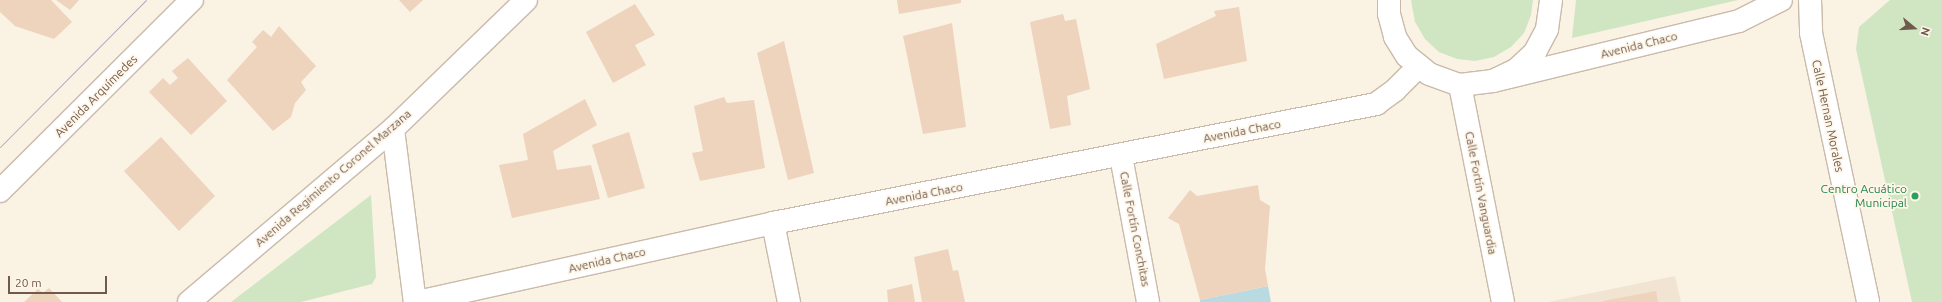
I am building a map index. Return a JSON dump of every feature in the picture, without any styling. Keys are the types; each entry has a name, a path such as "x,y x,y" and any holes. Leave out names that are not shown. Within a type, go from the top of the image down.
{"street":[{"name":"Avenida Arquímedes","path":"0,191 192,0"},
{"name":"Avenida Regimiento Coronel Marzana","path":"189,302 393,129 526,0"},
{"path":"1385,5 1395,37 1407,56 1429,74 1460,85 1493,81 1516,70 1535,52 1547,29 1551,0"},
{"name":"Avenida Chaco","path":"1493,81 1739,21 1781,0"},
{"name":"Calle Hernan Morales","path":"1810,0 1811,33 1868,302"},
{"name":"Avenida Chaco","path":"416,302 773,223 1121,156 1376,104 1395,90 1419,66"},
{"name":"Calle Fortín Vanguardia","path":"1460,85 1502,302"},
{"path":"393,129 416,302"},
{"name":"Calle Fortín Conchitas","path":"1121,156 1148,302"},
{"path":"773,223 789,302"}],"shaded area":[{"path":"1675,276 1681,302 1548,302"}],"green space":[{"path":"1411,0 1533,0 1531,15 1524,33 1511,47 1494,57 1475,61 1457,59 1439,52 1425,39 1415,22"},
{"path":"1576,0 1738,0 1572,38"},
{"name":"Centro Acuático Municipal","path":"1890,0 1942,0 1942,302 1912,302 1856,49 1859,27"},
{"path":"371,195 376,277 372,284 301,302 231,302"}],"water":[{"path":"1268,286 1271,302 1200,302 1200,300"}],"building":[{"path":"0,0 51,0 72,22 54,39 15,26 0,12"},
{"path":"56,0 79,0 70,10"},
{"path":"399,0 423,0 410,12"},
{"path":"897,0 961,0 961,3 899,14"},
{"path":"635,4 655,35 635,45 646,65 613,83 586,32"},
{"path":"1239,7 1247,61 1164,79 1156,44 1216,16 1214,11"},
{"path":"1063,14 1065,21 1076,19 1090,89 1067,96 1071,125 1050,129 1030,22"},
{"path":"952,23 966,127 923,134 903,36"},
{"path":"279,26 316,66 301,82 306,90 295,103 291,117 273,131 227,80 257,47 252,42 263,30 271,37"},
{"path":"784,41 814,173 788,180 757,53"},
{"path":"188,58 227,101 191,135 149,92 163,78 170,85 178,78 172,71"},
{"path":"724,97 727,103 754,100 765,168 700,181 692,153 703,151 694,106"},
{"path":"585,99 597,125 553,151 557,170 591,165 600,199 512,218 499,165 528,160 523,134"},
{"path":"629,132 645,188 608,198 592,145"},
{"path":"161,137 215,196 179,231 124,171"},
{"path":"1258,185 1260,200 1270,206 1265,269 1268,286 1200,300 1179,224 1168,218 1190,190 1197,196"},
{"path":"948,249 953,271 958,270 965,302 922,302 914,257"},
{"path":"912,284 915,302 888,302 887,290"},
{"path":"49,288 62,302 24,302 38,289 43,293"},
{"path":"1656,291 1658,302 1603,302 1603,301"}],"tram line":[{"path":"0,147 146,0"}],"place":[{"name":"Centro Acuático Municipal","path":"1915,196"}]}
